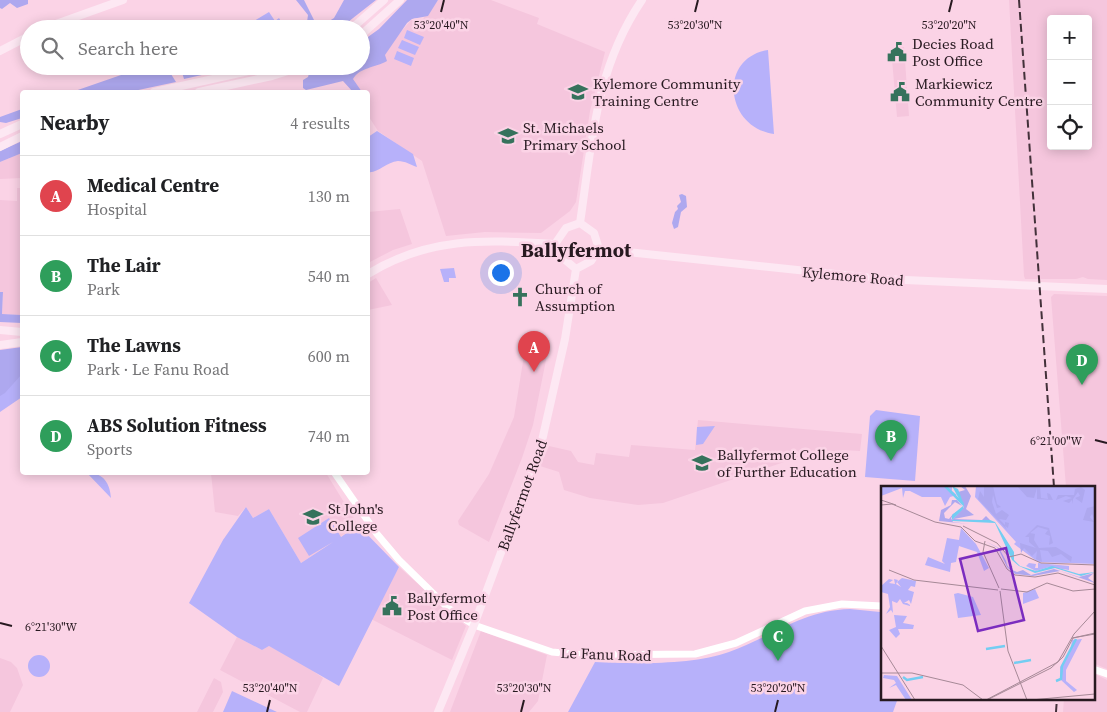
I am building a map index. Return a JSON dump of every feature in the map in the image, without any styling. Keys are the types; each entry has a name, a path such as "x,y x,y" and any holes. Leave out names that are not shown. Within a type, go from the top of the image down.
{"main road":[{"path":"67,20 123,0"},
{"path":"361,20 384,0"},
{"path":"370,27 400,0"},
{"path":"580,223 595,117 602,84 623,30 642,0"},
{"path":"0,51 20,41"},
{"path":"163,90 231,75"},
{"path":"208,90 275,75"},
{"path":"0,134 20,125"},
{"path":"0,147 20,137"},
{"path":"555,244 566,228 580,223"},
{"path":"555,244 558,254 564,262 576,269 591,262 599,249 594,233 580,223"},
{"path":"370,273 404,255 445,244 482,240 555,244"},
{"name":"Kylemore Road","path":"599,249 826,275 1107,289"},
{"name":"Ballyfermot Road","path":"438,712 474,625 544,434 565,339 576,269"},
{"path":"0,330 20,332"},
{"path":"0,345 20,342"}],"street":[{"name":"Le Fanu Road","path":"336,475 377,534 434,596 474,625 536,647 569,654 675,656 712,651 805,611 825,606 842,604 881,606"},
{"path":"1094,669 1107,674"}],"shaded area":[{"path":"0,0 28,0 28,4 17,8 10,3 2,9 0,8"},
{"path":"296,0 304,0 314,20 307,20 308,15"},
{"path":"344,0 376,0 350,20 331,20 334,18"},
{"path":"407,0 438,0 428,16 412,19 407,23 385,55 387,61 370,68 370,36 379,29"},
{"path":"438,0 491,0 539,18 537,24 605,52 590,111 576,202 570,211 541,233 485,232 446,236 422,161 378,131 370,119 370,90 351,90 343,80 352,75 370,75 370,64 377,60 411,20 422,20"},
{"path":"1009,0 1107,0 1107,280 1083,277 1076,279 1025,279"},
{"path":"269,12 274,20 256,20"},
{"path":"407,30 424,37 420,45 404,38"},
{"path":"402,40 419,47 415,55 398,48"},
{"path":"904,47 909,116 897,117 891,48"},
{"path":"768,50 774,134 758,129 745,119 737,106 734,92 735,78 741,66 752,56"},
{"path":"397,51 414,58 411,66 394,59"},
{"path":"121,75 172,75 176,82 138,90 78,90"},
{"path":"183,75 202,75 184,79"},
{"path":"309,75 356,75 353,79 361,90 351,90 343,81 306,90 303,88 303,80"},
{"path":"20,110 20,119 6,123 0,122 0,117"},
{"path":"377,131 413,154 417,167 398,161 370,172 370,136"},
{"path":"20,142 20,154 0,162 0,151"},
{"path":"20,154 20,178 0,179 0,162"},
{"path":"17,188 20,188 20,315 2,314 3,293 0,292 0,200 17,201"},
{"path":"679,195 686,196 687,207 681,212 678,227 674,229 672,223 675,212 678,209 677,206 681,202"},
{"path":"400,209 412,244 393,250 370,262 370,212"},
{"path":"454,268 456,278 449,278 449,282 444,282 440,269"},
{"path":"376,278 392,305 370,310 370,282"},
{"path":"0,292 3,292 2,314 20,315 20,323 0,322"},
{"path":"1054,294 1107,296 1107,669 1094,663 1094,486 1066,486 1051,297"},
{"path":"527,337 550,340 533,425 489,542 459,525 458,521 489,474 514,417"},
{"path":"20,347 20,376 0,396 0,350"},
{"path":"20,359 20,398 0,412 0,364"},
{"path":"876,410 920,416 915,481 865,477 870,416"},
{"name":"Ballyfermot College of Further Education","path":"698,420 862,434 860,451 843,450 808,454 663,503 638,505 590,498 564,490 559,472 540,466 549,446 571,451 578,462 594,465 596,453 629,457 631,445 695,450"},
{"path":"715,426 703,444 696,445 697,427"},
{"path":"89,475 98,475 105,480 111,498"},
{"name":"St John's College","path":"211,475 327,475 358,525 301,563 269,509 253,518 246,507 238,516 215,512"},
{"path":"246,507 253,518 269,509 301,563 333,542 309,556 298,538 329,518 341,537 358,525 399,567 339,686 269,646 262,650 237,637 189,603 223,540"},
{"path":"399,567 466,626 452,660 371,619"},
{"path":"850,609 880,612 881,700 897,700 893,712 568,712 595,662 663,663 715,656 744,646 802,619 833,611"},
{"path":"481,631 547,655 538,701 529,712 450,712"},
{"path":"237,637 262,650 269,646 303,664 323,678 307,712 300,712 220,670"},
{"path":"35,655 43,655 50,662 50,670 43,677 35,677 28,670 28,662"},
{"path":"0,658 11,662 17,668 23,685 10,712 0,712"},
{"path":"1094,674 1107,680 1107,712 1063,712 1064,700 1094,700"},
{"path":"214,678 221,682 223,692 213,712 197,712"},
{"path":"232,691 277,712 223,712"}],"railway":[{"path":"1019,0 1054,486"},
{"path":"1056,712 1057,700"}],"place":[{"name":"Decies Road Post Office","path":"897,52"},
{"name":"Kylemore Community Training Centre","path":"578,92"},
{"name":"Markiewicz Community Centre","path":"900,92"},
{"name":"St. Michaels Primary School","path":"508,136"},
{"name":"Church of Assumption","path":"520,297"},
{"name":"Medical Centre","path":"534,372"},
{"name":"ABS Solution Fitness","path":"1082,385"},
{"name":"The Lair","path":"891,461"},
{"name":"Ballyfermot College of Further Education","path":"702,463"},
{"name":"St John's College","path":"313,517"},
{"name":"Ballyfermot Post Office","path":"392,606"},
{"name":"The Lawns","path":"778,661"}],"district":[{"name":"Ballyfermot","path":"576,250"}]}
